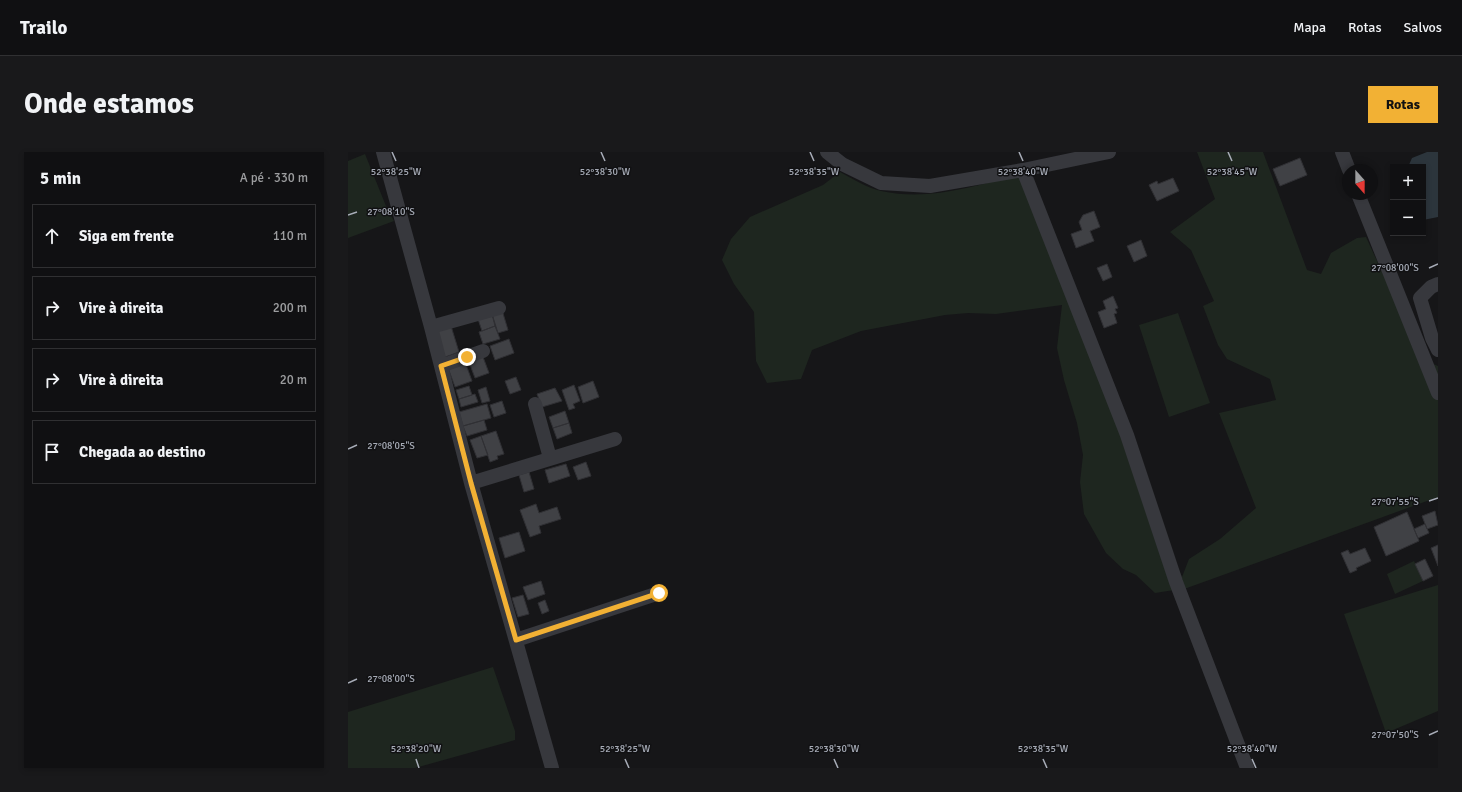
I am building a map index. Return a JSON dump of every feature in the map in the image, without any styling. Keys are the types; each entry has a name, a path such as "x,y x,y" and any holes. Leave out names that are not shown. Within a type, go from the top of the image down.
{"street":[{"path":"383,152 431,327 471,483 552,768"},
{"path":"827,152 842,164 881,183 907,186 930,186 1023,170 1110,152"},
{"path":"1342,152 1347,164"},
{"path":"1023,170 1124,428 1176,582 1247,768"},
{"path":"1360,200 1438,393"},
{"path":"1438,284 1431,287 1420,298 1432,338 1438,350"},
{"path":"431,327 499,308"},
{"path":"441,366 483,351"},
{"path":"535,404 550,458"},
{"path":"471,483 615,439"},
{"path":"516,640 659,593"}],"shaded area":[{"path":"1197,152 1263,152 1307,270 1321,274 1331,253 1357,238 1366,237 1422,359 1438,366 1438,497 1187,588 1155,593 1136,575 1123,569 1106,553 1084,514 1080,482 1083,455 1077,423 1064,380 1057,348 1062,305 996,314 968,313 945,315 861,331 812,350 801,379 767,383 756,361 754,312 734,284 722,260 731,239 750,217 823,185 840,172 876,190 899,194 918,195 954,191 1025,173 1122,434 1182,577 1189,559 1220,539 1256,508 1219,413 1276,400 1270,379 1227,359 1218,345 1203,306 1214,301 1191,250 1170,232 1215,199"},
{"path":"1427,152 1438,152 1438,217 1426,219 1426,164 1409,164 1412,158"},
{"path":"365,154 388,211 394,221 348,238 348,161"},
{"path":"1178,313 1210,403 1169,417 1139,325"},
{"path":"1414,561 1423,581 1395,594 1387,574"},
{"path":"1438,585 1438,711 1386,733 1344,614"},
{"path":"493,667 515,731 515,740 415,768 348,768 348,712"}],"building":[{"path":"1300,158 1307,175 1280,186 1273,169"},
{"path":"1173,178 1179,191 1157,201 1149,185 1157,181 1158,184"},
{"path":"1094,211 1100,227 1090,231 1094,241 1076,248 1071,234 1082,230 1079,222 1083,215"},
{"path":"1141,240 1147,256 1134,262 1127,246"},
{"path":"1107,264 1112,277 1103,281 1097,268"},
{"path":"1113,296 1118,308 1115,309 1117,313 1114,314 1117,323 1104,328 1098,312 1106,309 1103,301"},
{"path":"502,310 508,330 498,333 492,314"},
{"path":"492,314 495,326 482,331 478,319"},
{"path":"451,326 459,352 445,357 437,331"},
{"path":"495,326 500,339 483,344 479,332"},
{"path":"509,339 514,353 495,360 490,346"},
{"path":"483,357 489,373 475,378 469,362"},
{"path":"464,359 472,381 455,387 447,365"},
{"path":"516,377 521,390 510,394 505,381"},
{"path":"593,381 599,397 583,403 578,387"},
{"path":"574,385 580,401 573,404 575,408 569,410 562,390"},
{"path":"469,386 472,395 459,399 456,390"},
{"path":"486,387 490,401 482,403 478,390"},
{"path":"555,388 562,401 542,407 537,394"},
{"path":"475,394 478,402 461,407 459,399"},
{"path":"502,401 506,413 494,417 490,405"},
{"path":"487,404 491,418 463,426 459,412"},
{"path":"565,411 569,423 553,428 549,417"},
{"path":"484,420 487,430 467,436 463,426"},
{"path":"569,423 572,433 557,439 553,428"},
{"path":"496,431 504,454 497,456 498,459 490,462 481,436"},
{"path":"481,436 488,455 477,458 470,440"},
{"path":"586,462 591,476 578,480 573,467"},
{"path":"566,464 570,476 549,483 545,470"},
{"path":"529,472 534,489 524,492 519,475"},
{"path":"536,504 539,513 557,507 561,519 539,526 541,533 530,537 520,510"},
{"path":"1435,511 1438,525 1427,529 1422,516"},
{"path":"1407,512 1419,541 1386,556 1374,527"},
{"path":"1425,524 1429,533 1418,538 1414,529"},
{"path":"519,532 525,551 505,558 499,538"},
{"path":"1438,545 1438,566 1431,548"},
{"path":"1365,548 1371,561 1356,568 1357,570 1350,573 1341,553 1348,550 1350,554"},
{"path":"1425,559 1433,576 1423,581 1415,564"},
{"path":"541,581 545,594 528,600 523,587"},
{"path":"523,595 529,614 518,617 512,598"},
{"path":"545,600 549,611 542,614 538,603"}],"route":[{"path":"467,357 441,366 471,483 516,640 659,593"}]}
